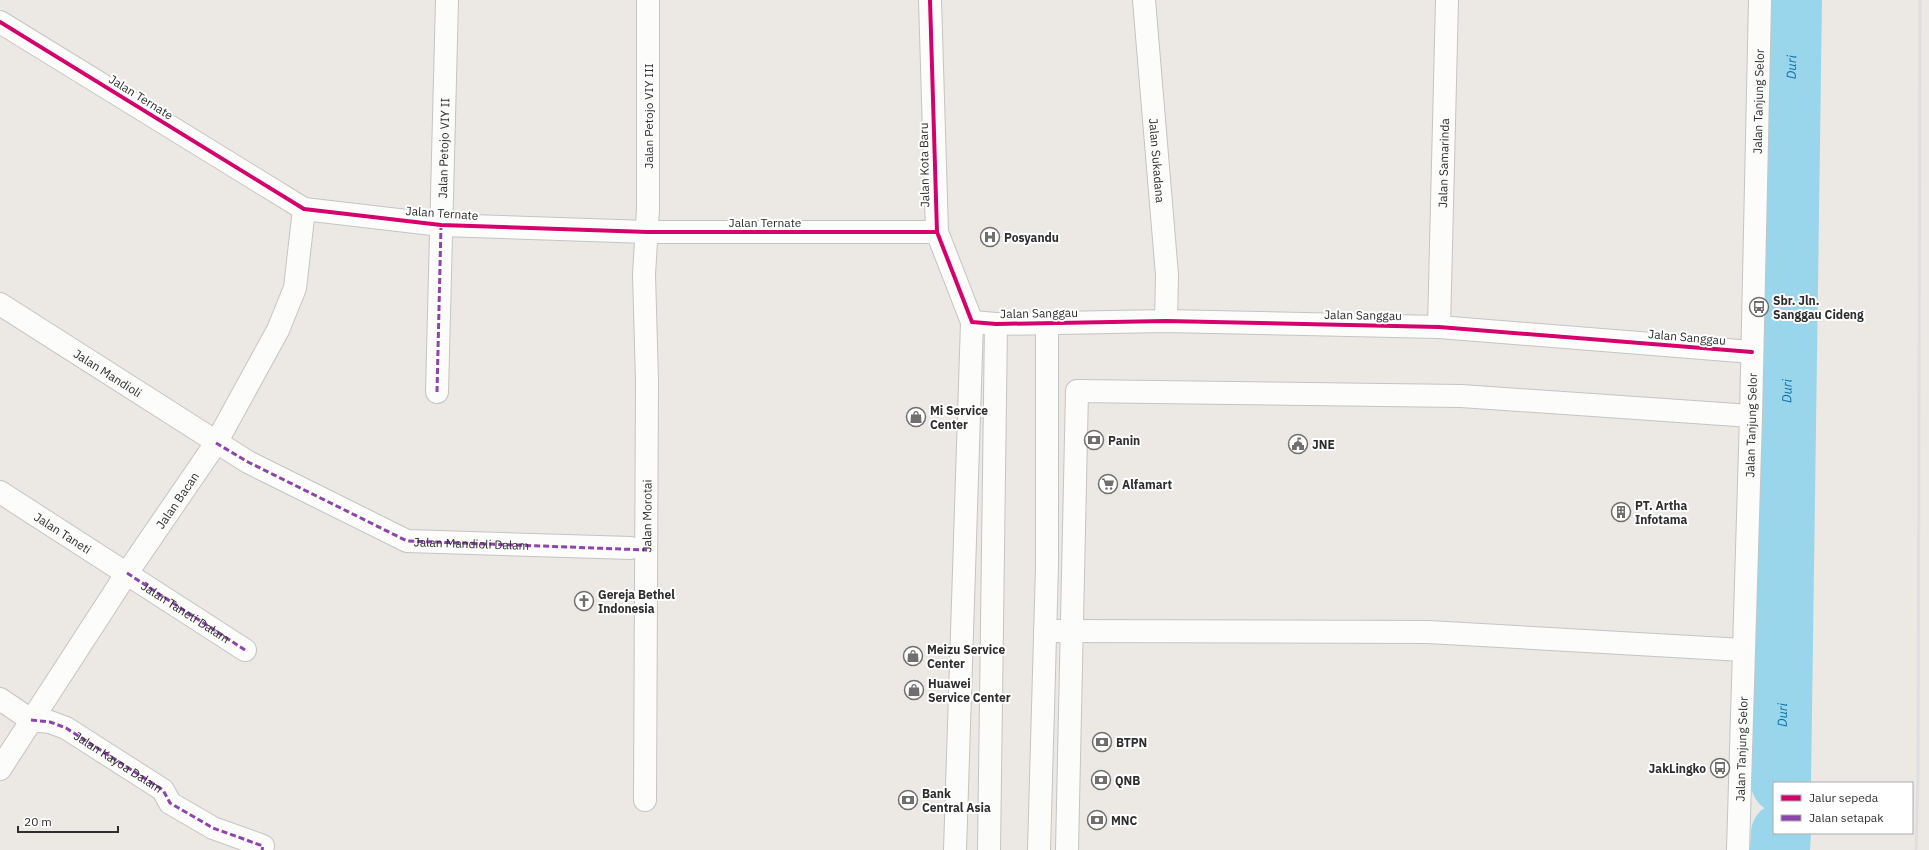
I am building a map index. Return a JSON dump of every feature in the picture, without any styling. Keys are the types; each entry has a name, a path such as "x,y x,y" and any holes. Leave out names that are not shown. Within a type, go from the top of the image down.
{"street":[{"name":"Jalan Petojo VIY II","path":"437,392 447,0"},
{"name":"Jalan Petojo VIY III","path":"647,232 648,0"},
{"name":"Jalan Kota Baru","path":"930,0 937,232 972,322"},
{"name":"Jalan Sukadana","path":"1144,0 1167,275 1166,321"},
{"name":"Jalan Samarinda","path":"1439,327 1447,0"},
{"name":"Jalan Tanjung Selor","path":"1738,850 1760,0"},
{"name":"Jalan Ternate","path":"0,22 304,210 441,225 647,232 937,232"},
{"name":"Jalan Bacan","path":"0,769 127,573 216,443 278,330 295,288 304,210"},
{"name":"Jalan Morotai","path":"645,800 647,381 644,274 647,232"},
{"name":"Jalan Mandioli","path":"0,304 216,443"},
{"name":"Jalan Sanggau","path":"972,322 996,324 1166,321 1439,327 1752,352"},
{"path":"956,850 972,322"},
{"path":"1039,850 1047,566 1047,323"},
{"path":"990,850 996,324"},
{"path":"1067,850 1077,391 1461,396 1750,416"},
{"name":"Jalan Mandioli Dalam","path":"216,443 248,462 407,541 631,548"},
{"name":"Jalan Taneti","path":"0,492 127,573"},
{"name":"Jalan Taneti Dalam","path":"127,573 245,650"},
{"path":"1045,631 1428,632 1743,650"},
{"path":"0,699 31,720"},
{"name":"Jalan Kayoa Dalam","path":"31,720 50,722 66,728 163,790 174,805 213,828 262,848"}],"waterway":[{"name":"Duri","path":"1781,782 1792,0"},
{"name":"Duri","path":"1780,850 1781,834"}],"railway":[{"path":"1916,850 1918,779 1920,0"}],"marked path":[{"path":"437,392 441,225"},
{"path":"216,443 248,462 407,541 647,550"},
{"path":"127,573 245,650"},
{"path":"31,720 50,722 66,728 163,790 170,803 213,828 263,846 262,850"}],"cycle path":[{"path":"930,0 937,232 972,322 996,324 1166,321 1439,327 1752,352"},
{"path":"0,22 304,209 441,225 647,232 937,232"}],"place":[{"name":"Posyandu","path":"990,237"},
{"name":"Sbr. Jln. Sanggau Cideng","path":"1759,307"},
{"name":"Mi Service Center","path":"916,417"},
{"name":"Panin","path":"1094,440"},
{"name":"JNE","path":"1298,444"},
{"name":"Alfamart","path":"1108,484"},
{"name":"PT. Artha Infotama","path":"1621,512"},
{"name":"Gereja Bethel Indonesia","path":"584,601"},
{"name":"Meizu Service Center","path":"913,656"},
{"name":"Huawei Service Center","path":"914,690"},
{"name":"BTPN","path":"1102,742"},
{"name":"JakLingko","path":"1720,768"},
{"name":"QNB","path":"1101,780"},
{"name":"Bank Central Asia","path":"908,800"},
{"name":"MNC","path":"1097,820"}]}
